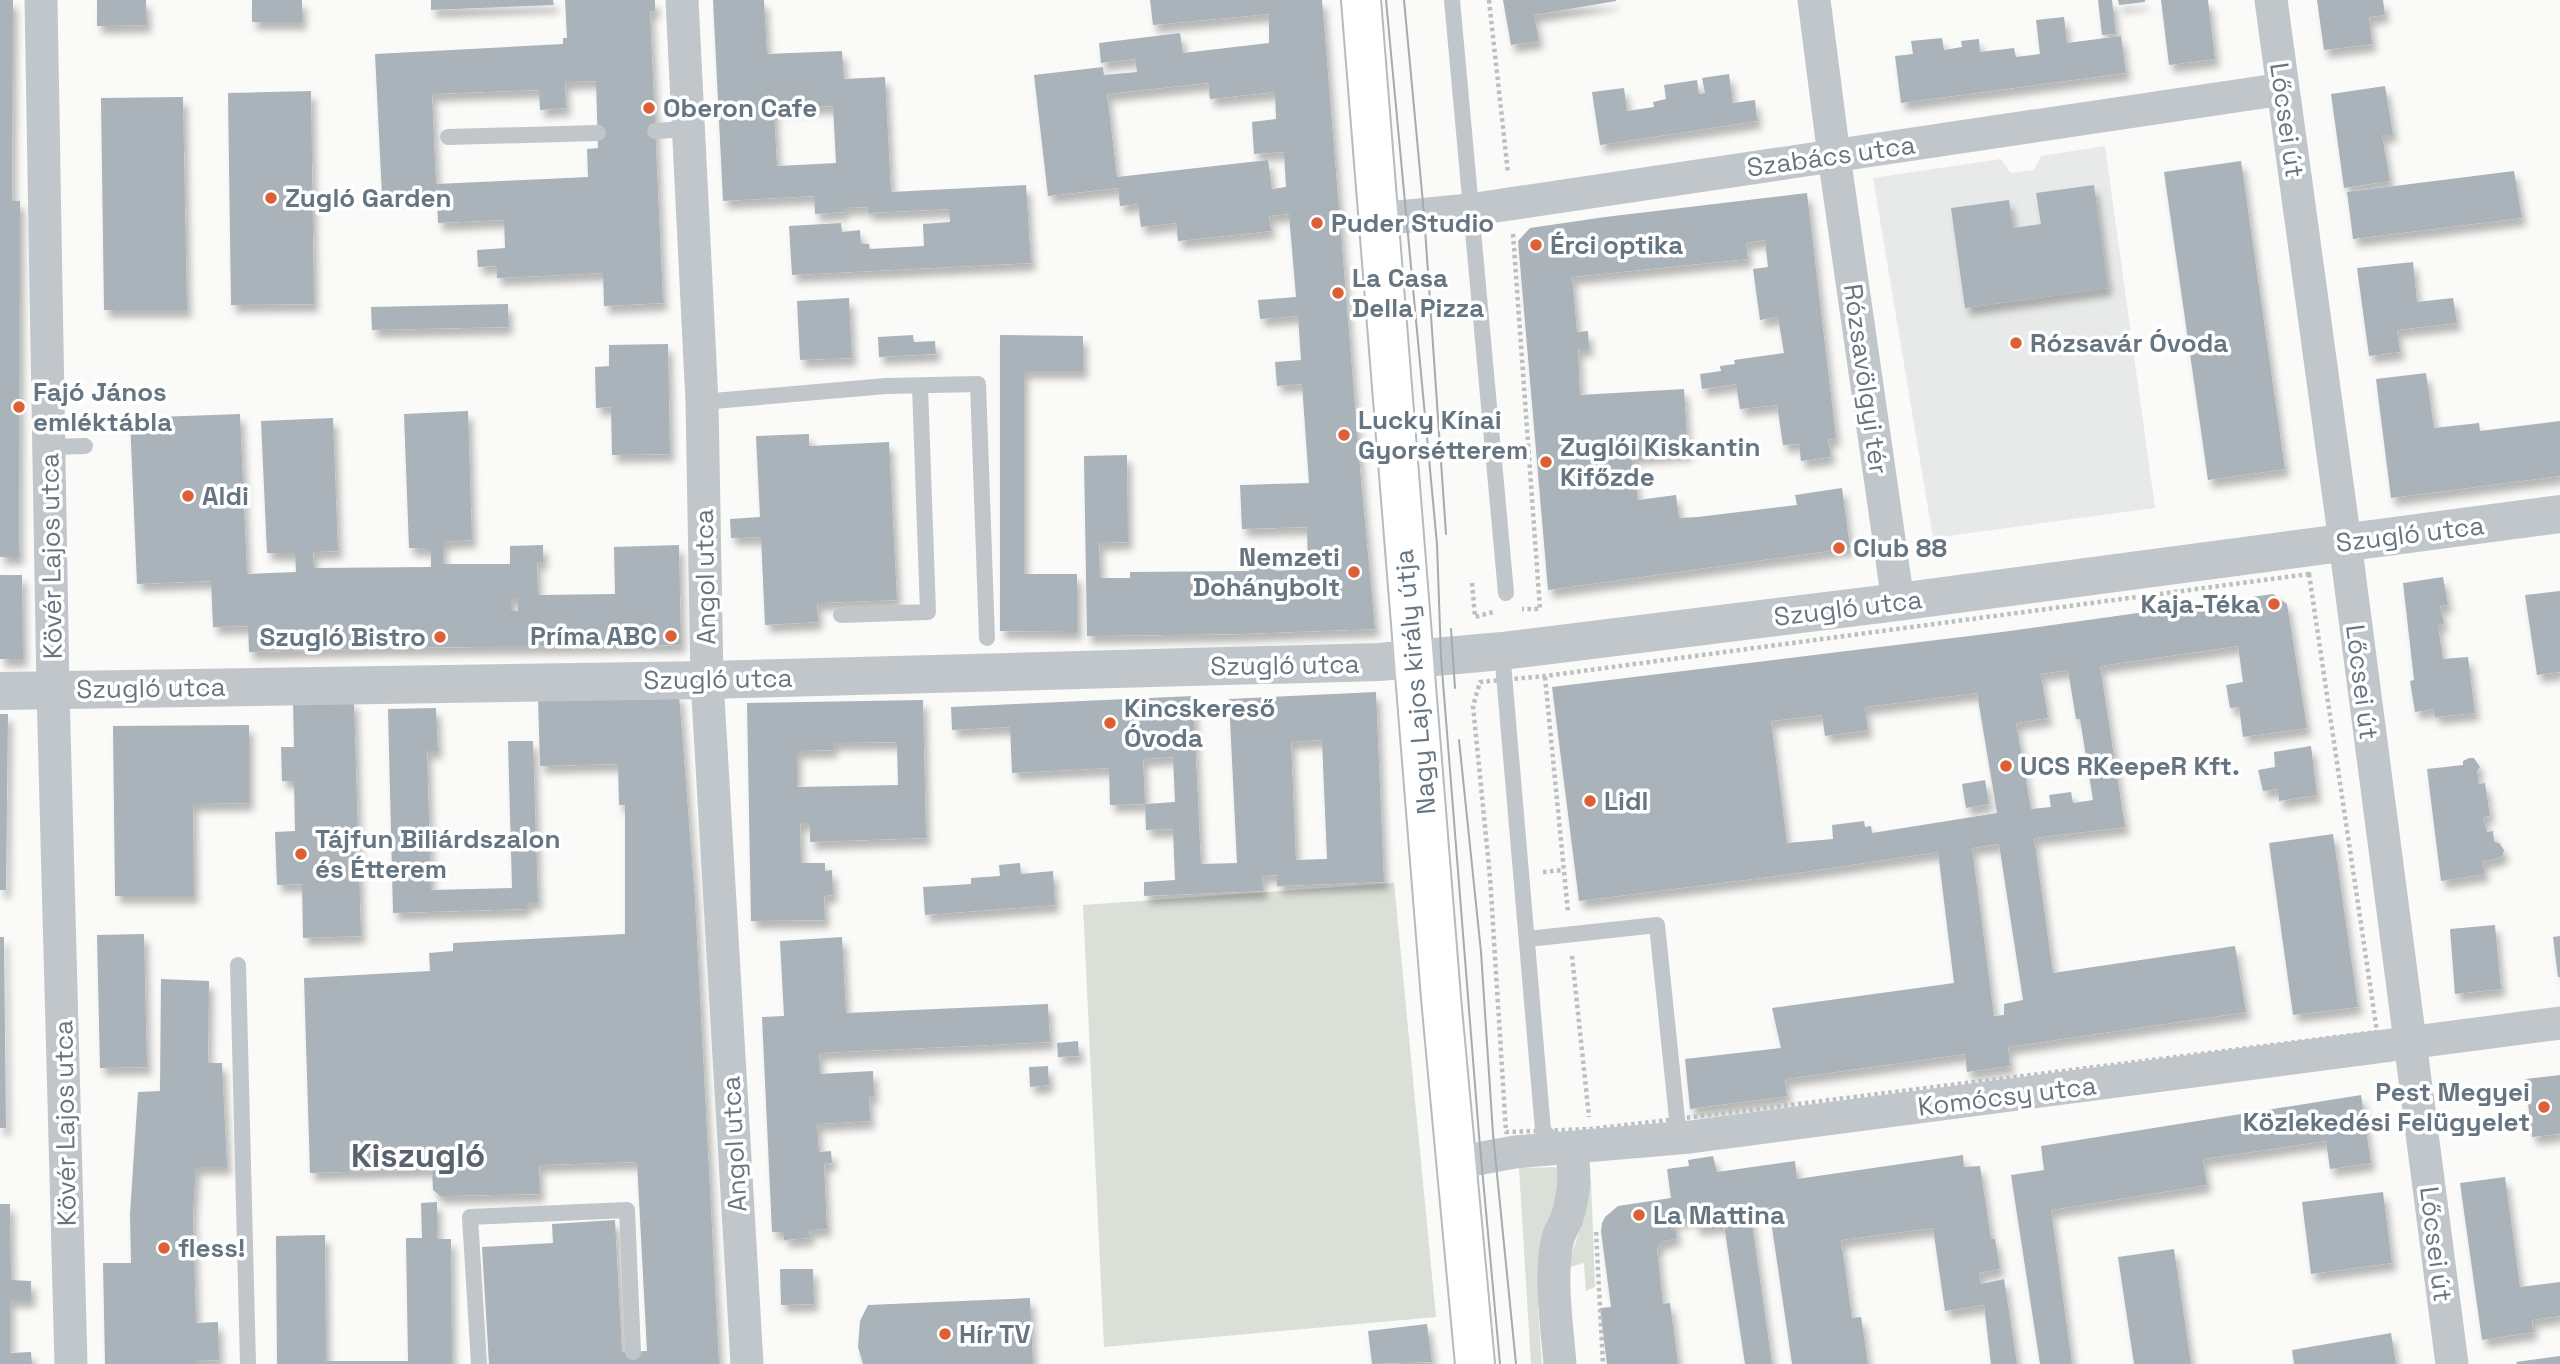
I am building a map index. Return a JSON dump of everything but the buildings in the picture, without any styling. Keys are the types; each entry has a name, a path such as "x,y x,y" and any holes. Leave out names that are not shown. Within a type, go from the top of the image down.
{"main road":[{"name":"Nagy Lajos király útja","path":"1362,0 1413,660 1455,1163 1475,1364"}],"street":[{"name":"Kövér Lajos utca","path":"41,0 53,690 71,1364"},
{"name":"Angol utca","path":"682,0 702,402 707,680 747,1364"},
{"name":"Rózsavölgyi tér","path":"1814,0 1898,602"},
{"name":"Lőcsei út","path":"2271,0 2452,1364"},
{"name":"Szabács utca","path":"1379,219 1511,204 2283,89"},
{"name":"Szugló utca","path":"0,691 707,680 1413,660 1504,666 1898,602 2560,514"},
{"name":"Komócsy utca","path":"1455,1163 1580,1139 2410,1044 2560,1023"},
{"path":"1560,1364 1554,1289 1558,1238 1574,1189 1574,1162 1580,1139"}],"lane":[{"path":"1452,0 1469,210 1506,593"},
{"path":"656,131 688,129"},
{"path":"448,137 598,133"},
{"path":"702,402 886,386 978,384 987,638"},
{"path":"841,615 928,612 920,386"},
{"path":"49,447 85,446"},
{"path":"1504,666 1543,1130 1552,1140 1580,1139"},
{"path":"1528,939 1657,925 1678,1129"},
{"path":"238,965 248,1364"},
{"path":"480,1364 470,1217 627,1210 633,1352"}],"path":[{"path":"1489,0 1511,204 1540,610 1519,608"},
{"path":"2309,574 2377,1032 1678,1129 1580,1139 1543,1130 1506,1132 1490,877 1473,706 1480,682 1504,666 1545,676 2309,574"},
{"path":"1472,583 1475,617 1497,611"},
{"path":"1545,676 1570,935 1580,1139"},
{"path":"1595,1225 1603,1364"}],"shaded area":[{"name":"Rózsavár Óvoda","path":"2105,146 2155,508 1933,538 1873,178 2001,159 2011,173 2034,170 2041,156"},
{"path":"1394,883 1436,1317 1104,1347 1083,905"},
{"path":"1559,1167 1566,1176 1540,1261 1538,1310 1542,1364 1531,1364 1519,1168"},
{"path":"1585,1178 1591,1179 1595,1287 1586,1291 1584,1263 1567,1268 1581,1226"}],"tram line":[{"path":"1386,0 1437,544 1441,657 1500,1364"},
{"path":"1404,0 1424,214 1446,534"},
{"path":"1451,629 1455,688"},
{"path":"1459,740 1481,952 1493,1134 1516,1364"}],"place":[{"name":"Oberon Cafe","path":"649,108"},
{"name":"Zugló Garden","path":"271,198"},
{"name":"Puder Studio","path":"1317,223"},
{"name":"Érci optika","path":"1536,245"},
{"name":"La Casa Della Pizza","path":"1338,293"},
{"name":"Rózsavár Óvoda","path":"2016,343"},
{"name":"Fajó János emléktábla","path":"19,407"},
{"name":"Lucky Kínai Gyorsétterem","path":"1344,435"},
{"name":"Zuglói Kiskantin Kifőzde","path":"1546,462"},
{"name":"Aldi","path":"188,496"},
{"name":"Club 88","path":"1839,548"},
{"name":"Nemzeti Dohánybolt","path":"1354,572"},
{"name":"Kaja-Téka","path":"2274,604"},
{"name":"Príma ABC","path":"671,636"},
{"name":"Szugló Bistro","path":"440,637"},
{"name":"Kincskereső Óvoda","path":"1110,723"},
{"name":"UCS RKeepeR Kft.","path":"2006,766"},
{"name":"Lidl","path":"1590,801"},
{"name":"Tájfun Biliárdszalon és Étterem","path":"301,854"},
{"name":"Pest Megyei Közlekedési Felügyelet","path":"2544,1107"},
{"name":"La Mattina","path":"1639,1215"},
{"name":"fless!","path":"164,1248"},
{"name":"Hír TV","path":"945,1334"}],"district":[{"name":"Kiszugló","path":"418,1156"}]}
